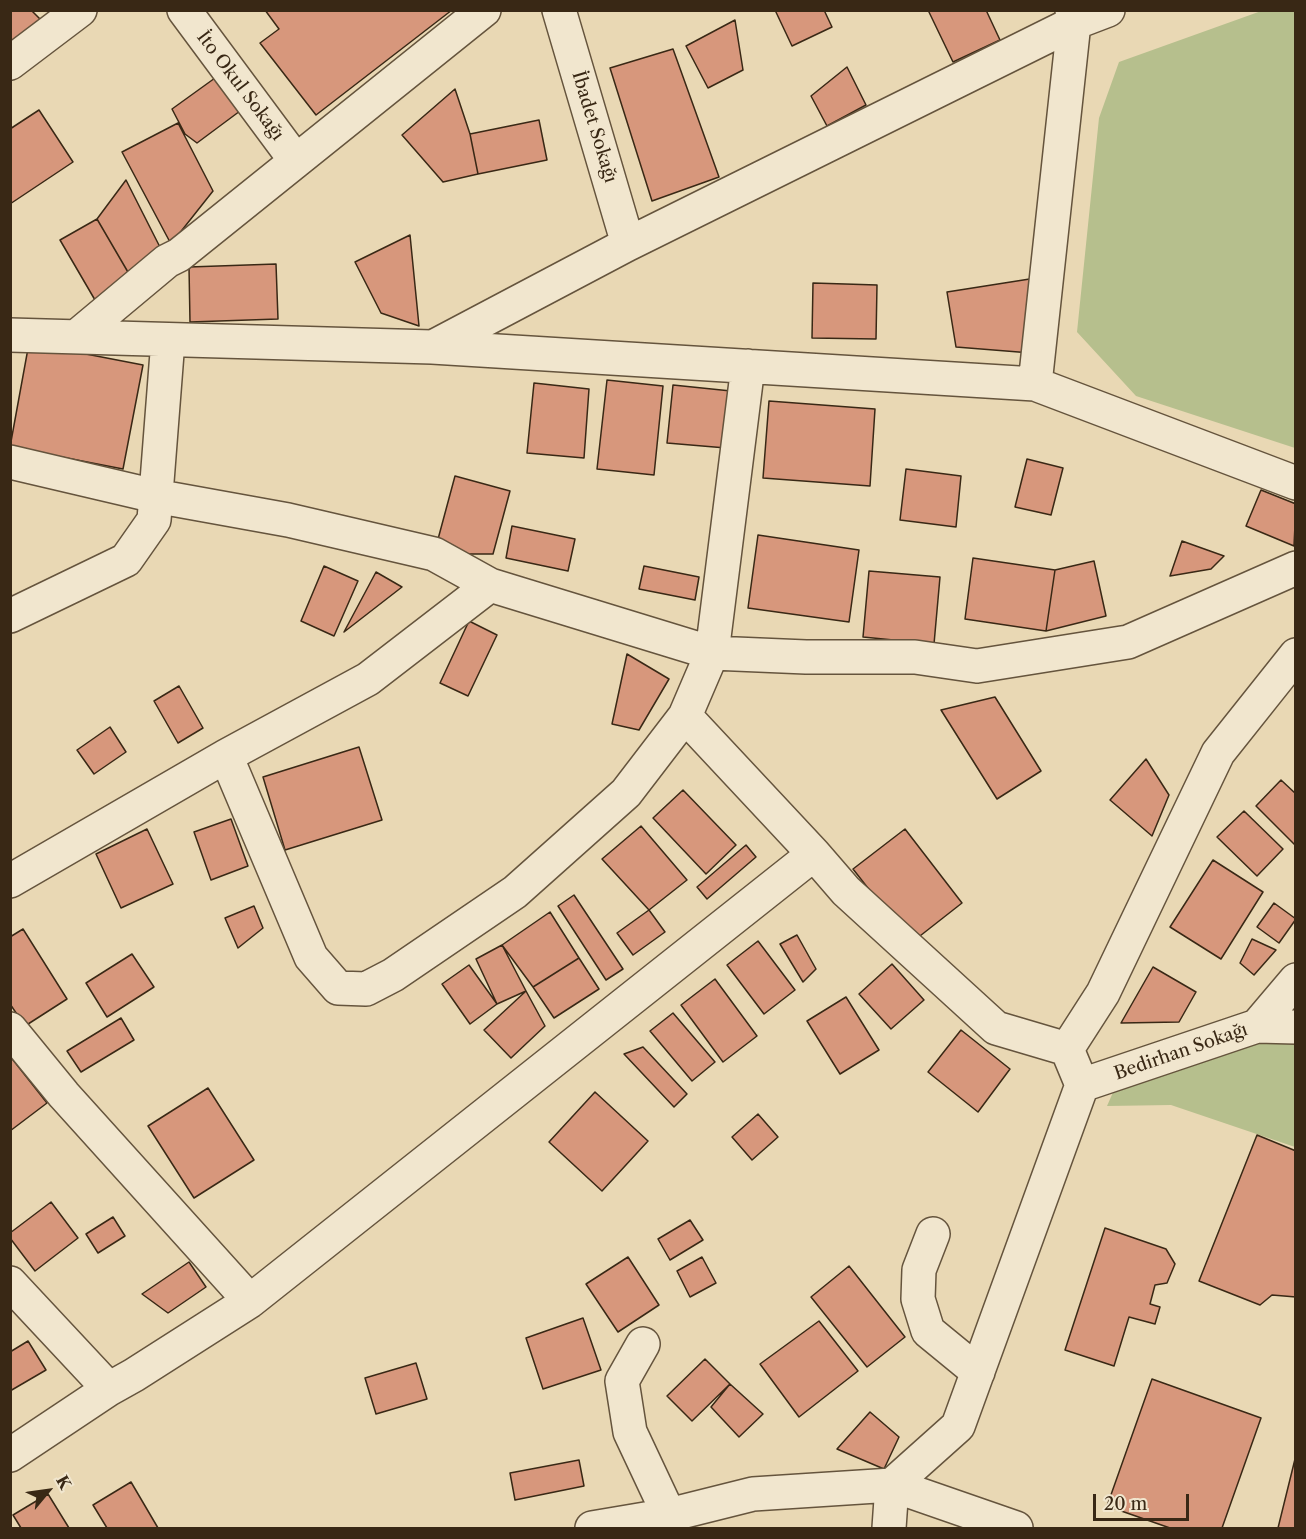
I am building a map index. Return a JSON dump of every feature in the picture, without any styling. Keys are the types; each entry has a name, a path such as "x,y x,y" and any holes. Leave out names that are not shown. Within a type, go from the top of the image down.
{"street":[{"path":"10,63 80,10"},
{"name":"İto Okul Sokağı","path":"184,10 296,161"},
{"path":"76,337 167,261 178,255 484,10"},
{"name":"İbadet Sokağı","path":"559,10 628,244"},
{"path":"432,347 1073,16 1108,10"},
{"path":"1035,384 1073,16"},
{"path":"10,335 432,347 1035,384 1296,483"},
{"path":"10,616 126,560 154,520 168,340"},
{"path":"226,756 311,957 338,988 366,989 393,975 515,892 626,793 685,716 712,653 748,366"},
{"path":"10,462 155,496 288,520 434,554 490,585 712,653 806,657 915,657 977,666 1128,642 1296,568"},
{"path":"10,881 226,756 368,680 490,585"},
{"path":"1067,1048 1103,993 1218,753 1296,655"},
{"path":"685,716 846,891 996,1028 1067,1048"},
{"path":"10,1455 109,1389 250,1301 814,854"},
{"name":"Bedirhan Sokağı","path":"1082,1085 1257,1026 1296,980"},
{"path":"1257,1026 1296,1027"},
{"path":"10,1029 64,1095 250,1301"},
{"path":"889,1528 892,1485 958,1426 1082,1085 1067,1048"},
{"path":"933,1234 919,1270 918,1299 928,1330 978,1372"},
{"path":"10,1283 109,1389"},
{"path":"643,1344 622,1381 630,1432 669,1515"},
{"path":"592,1528 669,1515 753,1494 892,1485 1016,1528"}],"green space":[{"path":"1264,10 1295,11 1295,448 1136,396 1077,332 1099,118 1119,62"},
{"path":"1295,1033 1295,1147 1171,1105 1107,1106 1122,1072"}],"building":[{"path":"10,10 31,10 45,24 10,45"},
{"path":"265,10 452,10 316,115 260,43 279,29"},
{"path":"775,10 824,10 832,27 792,46"},
{"path":"928,10 986,10 1000,40 953,62"},
{"path":"735,20 743,70 708,88 686,46"},
{"path":"673,49 719,177 652,201 610,68"},
{"path":"847,67 866,105 827,126 811,96"},
{"path":"215,78 240,111 197,143 185,134 172,109"},
{"path":"455,89 470,134 478,174 443,182 402,135"},
{"path":"39,110 73,162 10,204 10,129"},
{"path":"539,120 547,160 478,174 470,134"},
{"path":"178,123 213,191 171,244 122,152"},
{"path":"126,180 167,261 132,279 97,219"},
{"path":"97,219 132,279 95,300 60,240"},
{"path":"410,235 419,326 381,313 355,262"},
{"path":"276,264 278,319 190,322 189,267"},
{"path":"1036,278 1031,353 956,347 947,292"},
{"path":"813,283 877,285 876,339 812,338"},
{"path":"29,343 143,365 123,469 10,447"},
{"path":"607,380 663,386 654,475 597,469"},
{"path":"534,383 589,389 584,458 527,453"},
{"path":"673,385 731,391 726,448 667,443"},
{"path":"769,401 875,409 870,486 763,478"},
{"path":"1027,459 1063,468 1051,515 1015,507"},
{"path":"906,469 961,476 956,527 900,520"},
{"path":"455,476 510,491 493,554 434,554"},
{"path":"1261,490 1296,504 1294,546 1246,526"},
{"path":"512,526 575,539 568,571 506,558"},
{"path":"758,535 859,550 849,622 748,608"},
{"path":"1182,541 1224,556 1211,569 1170,576"},
{"path":"973,558 1055,570 1046,631 965,619"},
{"path":"1094,561 1106,616 1046,631 1055,570"},
{"path":"324,566 358,581 334,636 301,621"},
{"path":"644,566 699,577 695,600 639,589"},
{"path":"869,571 940,577 934,644 863,637"},
{"path":"376,572 402,587 344,632"},
{"path":"469,621 497,635 468,696 440,683"},
{"path":"627,654 669,679 639,730 612,724"},
{"path":"179,686 203,728 178,743 154,701"},
{"path":"995,697 1041,771 997,799 941,710"},
{"path":"110,727 126,752 94,774 77,750"},
{"path":"359,747 382,820 285,850 263,777"},
{"path":"1146,759 1169,795 1152,836 1110,800"},
{"path":"1281,780 1296,794 1296,846 1256,806"},
{"path":"683,790 736,845 706,874 653,818"},
{"path":"1244,811 1283,849 1257,876 1217,837"},
{"path":"231,819 248,866 211,880 194,832"},
{"path":"641,826 687,880 649,910 602,859"},
{"path":"147,829 173,884 121,908 96,854"},
{"path":"905,829 962,903 911,943 853,869"},
{"path":"746,845 756,857 707,899 697,887"},
{"path":"1213,860 1263,892 1221,959 1170,927"},
{"path":"574,895 623,969 606,980 558,906"},
{"path":"1274,903 1296,919 1279,943 1257,927"},
{"path":"254,906 263,928 238,948 225,918"},
{"path":"649,910 665,932 633,955 617,933"},
{"path":"550,912 579,958 533,987 502,945"},
{"path":"23,929 67,999 25,1026 10,1004 10,937"},
{"path":"797,935 816,969 803,982 780,944"},
{"path":"1252,939 1276,950 1254,975 1240,963"},
{"path":"758,941 795,990 764,1014 727,965"},
{"path":"502,945 526,991 497,1004 476,959"},
{"path":"132,954 154,987 107,1017 86,983"},
{"path":"579,958 599,989 554,1018 533,987"},
{"path":"892,964 924,1000 891,1029 859,994"},
{"path":"469,965 497,1004 470,1024 442,984"},
{"path":"1153,967 1196,992 1179,1022 1121,1023"},
{"path":"715,979 757,1036 723,1062 681,1005"},
{"path":"526,991 545,1026 511,1058 484,1030"},
{"path":"846,997 879,1050 840,1074 807,1021"},
{"path":"673,1013 715,1062 692,1081 650,1031"},
{"path":"121,1018 134,1040 81,1072 67,1051"},
{"path":"961,1030 1010,1069 978,1112 928,1072"},
{"path":"643,1047 687,1094 674,1107 624,1054"},
{"path":"10,1056 47,1103 10,1131"},
{"path":"208,1088 254,1160 194,1198 148,1126"},
{"path":"595,1092 648,1141 602,1191 549,1142"},
{"path":"758,1114 778,1137 752,1160 732,1137"},
{"path":"1257,1135 1296,1151 1296,1297 1272,1295 1260,1305 1199,1281"},
{"path":"51,1202 78,1238 35,1271 10,1238 10,1233"},
{"path":"113,1217 125,1236 98,1253 86,1234"},
{"path":"690,1220 703,1240 670,1260 658,1239"},
{"path":"1105,1228 1166,1249 1175,1264 1167,1283 1155,1285 1150,1304 1160,1307 1155,1324 1129,1317 1114,1366 1065,1350"},
{"path":"628,1257 659,1305 618,1332 586,1284"},
{"path":"702,1257 716,1283 690,1297 677,1271"},
{"path":"189,1262 206,1287 168,1313 142,1294"},
{"path":"849,1266 905,1337 867,1367 811,1297"},
{"path":"583,1318 601,1370 543,1389 526,1338"},
{"path":"819,1321 858,1371 799,1417 760,1364"},
{"path":"28,1341 46,1370 10,1391 10,1352"},
{"path":"705,1359 730,1384 692,1421 667,1396"},
{"path":"416,1363 427,1399 376,1414 365,1378"},
{"path":"1152,1379 1261,1418 1222,1528 1170,1528 1107,1506"},
{"path":"730,1384 763,1414 739,1437 711,1407"},
{"path":"870,1412 899,1437 884,1469 837,1449"},
{"path":"1296,1455 1296,1528 1278,1528"},
{"path":"579,1460 584,1486 515,1500 510,1473"},
{"path":"131,1482 158,1528 107,1528 93,1505"},
{"path":"48,1494 69,1528 21,1528 13,1515"}]}
